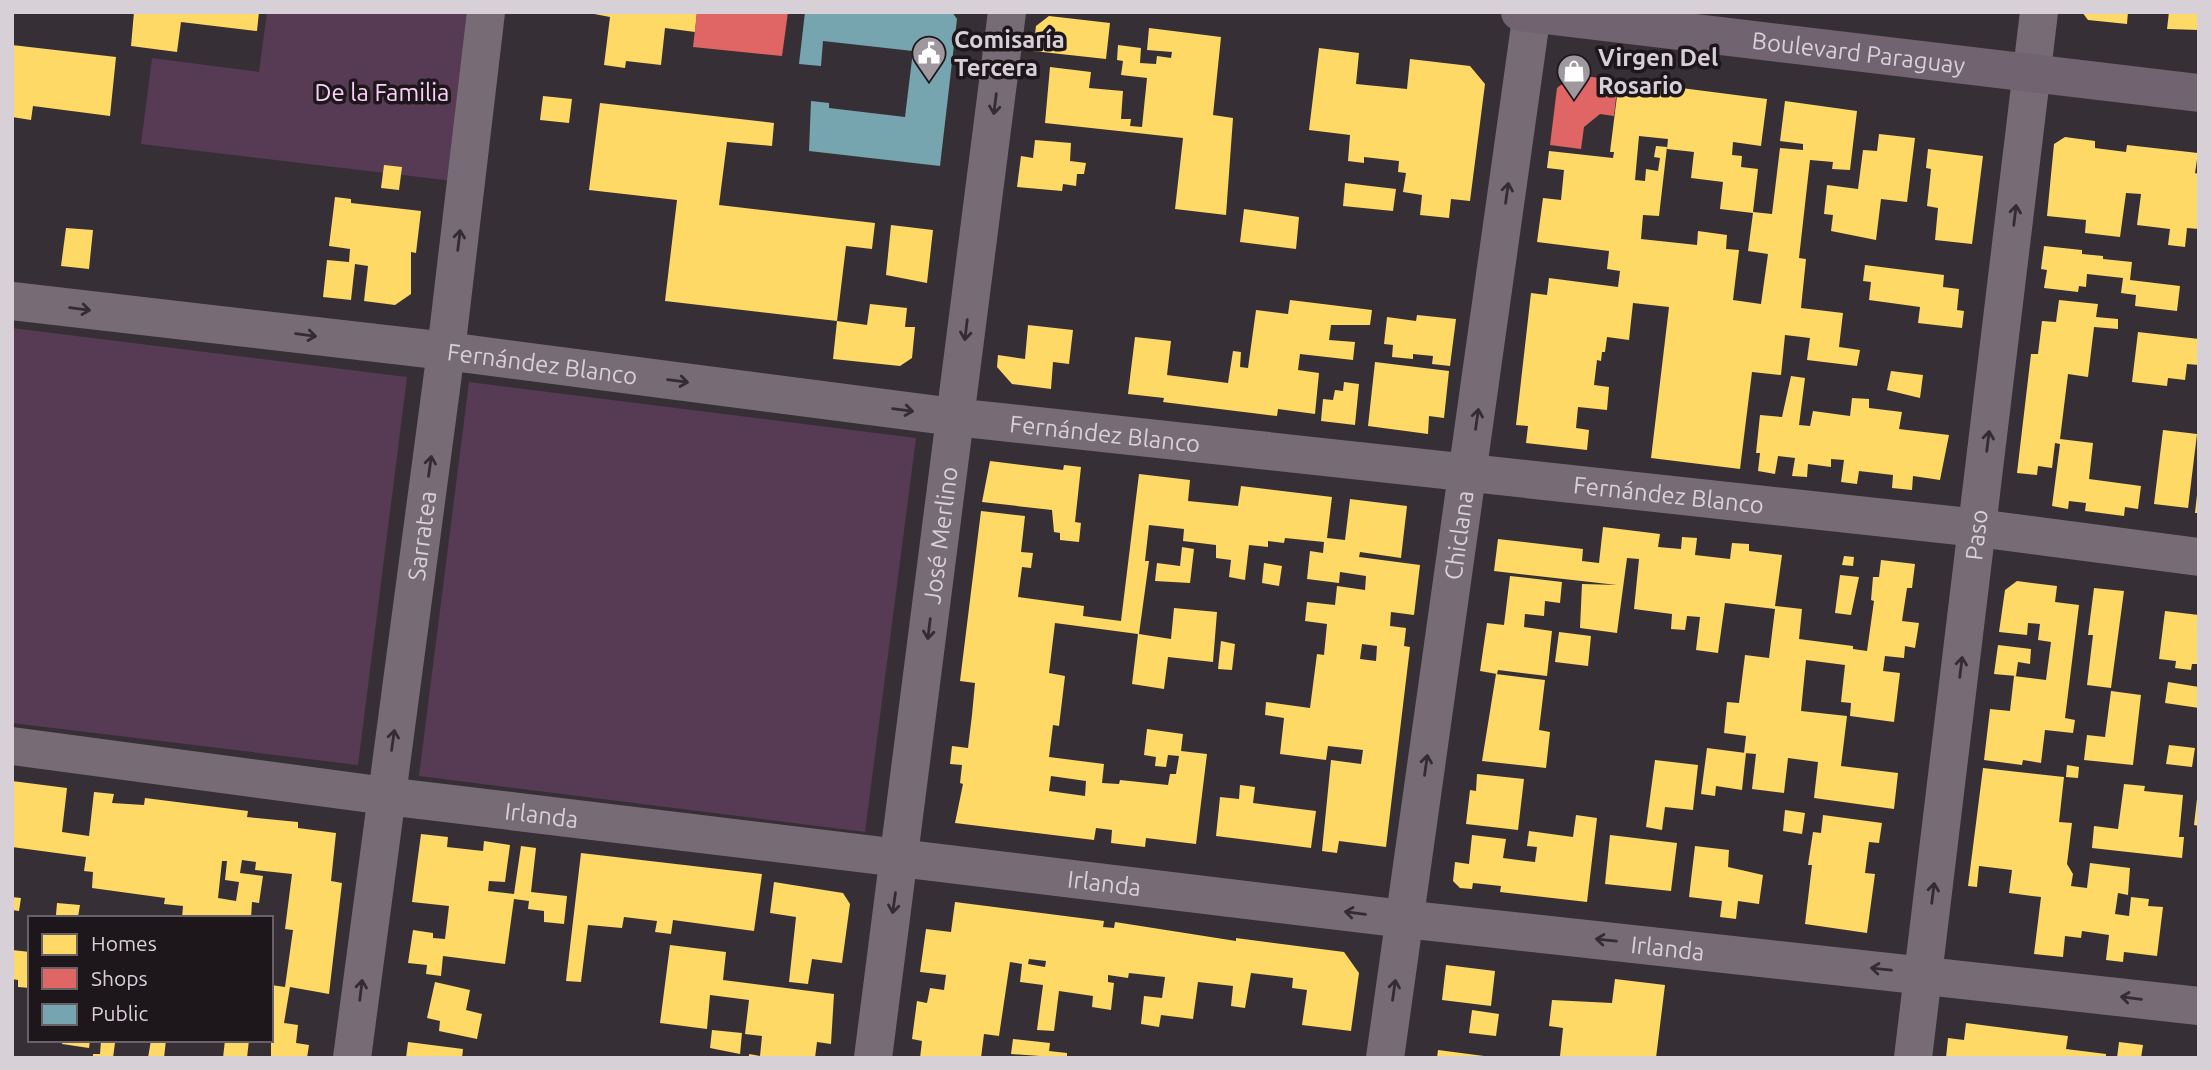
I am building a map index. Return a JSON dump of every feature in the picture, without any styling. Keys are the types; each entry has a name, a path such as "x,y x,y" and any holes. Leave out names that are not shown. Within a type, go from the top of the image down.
{"main road":[{"name":"Boulevard Paraguay","path":"1528,13 2199,93"}],"street":[{"name":"Sarratea","path":"352,1058 446,351 486,12"},
{"name":"José Merlino","path":"873,1058 901,856 954,417 1007,12"},
{"name":"Paso","path":"1913,1058 2039,12"},
{"name":"Chiclana","path":"1385,1058 1469,473 1528,13"},
{"name":"Fernández Blanco","path":"12,301 446,351 954,417 1978,528 2199,557"},
{"name":"Irlanda","path":"12,746 386,796 901,856 1404,919 2199,1006"}],"green space":[{"name":"De la Familia","path":"267,12 473,12 453,181 141,144 152,58 259,72"},
{"path":"12,328 407,377 358,765 12,723"},
{"path":"469,382 916,438 865,832 419,776"}],"building: Homes":[{"path":"134,12 259,12 257,31 181,22 177,52 131,46"},
{"path":"584,12 697,12 695,32 665,28 661,65 626,61 625,68 604,65 610,17"},
{"path":"2082,12 2128,12 2127,24 2088,20"},
{"path":"2169,12 2199,12 2199,30 2167,29"},
{"path":"1049,16 1110,23 1106,59 1033,51 1036,26"},
{"path":"1149,28 1221,37 1213,115 1233,118 1226,215 1175,209 1183,138 1045,123 1050,67 1091,72 1089,88 1123,91 1121,119 1131,119 1130,126 1142,127 1147,78 1121,75 1123,61 1117,60 1118,45 1141,48 1140,63 1156,64 1157,56 1171,58 1172,52 1147,50"},
{"path":"12,45 116,57 110,116 33,106 31,120 12,117"},
{"path":"1319,48 1359,53 1356,84 1407,89 1410,59 1470,66 1485,84 1470,201 1451,199 1449,218 1420,215 1422,195 1403,192 1406,173 1398,172 1399,161 1364,157 1364,163 1348,161 1350,135 1309,130"},
{"path":"1619,80 1767,99 1761,146 1733,142 1732,155 1742,156 1741,167 1758,169 1753,212 1772,214 1780,148 1803,150 1803,144 1780,141 1785,101 1857,111 1850,170 1832,169 1833,162 1810,160 1799,258 1806,259 1801,308 1843,313 1839,347 1860,350 1857,366 1807,360 1810,338 1785,335 1781,375 1752,372 1740,469 1651,458 1669,307 1633,303 1629,340 1607,337 1605,352 1602,352 1601,361 1597,360 1594,385 1609,387 1607,410 1578,407 1576,428 1589,430 1587,450 1526,443 1528,426 1516,425 1531,293 1547,295 1549,278 1618,287 1620,271 1607,269 1609,251 1537,242 1543,198 1561,200 1564,170 1547,168 1549,151 1613,158 1614,152 1610,152","holes":["1639,136 1668,139 1667,149 1694,152 1691,178 1723,182 1720,209 1753,213 1748,251 1768,254 1761,304 1733,300 1739,250 1726,249 1727,235 1698,231 1697,245 1641,239 1643,215 1659,216 1667,147 1656,146 1654,157 1660,158 1658,171 1646,169 1645,181 1635,180"]},
{"path":"543,96 572,99 569,123 540,120"},
{"path":"600,103 774,123 772,146 727,142 719,205 875,223 872,249 846,246 837,321 665,301 677,200 589,190"},
{"path":"1879,134 1915,138 1907,202 1881,199 1876,240 1831,231 1833,215 1824,214 1827,185 1858,189 1863,150 1877,151"},
{"path":"2065,137 2095,141 2095,148 2126,152 2127,145 2198,153 2195,173 2199,174 2199,229 2187,228 2185,247 2168,245 2170,229 2137,225 2141,194 2126,193 2120,237 2085,233 2086,220 2047,216 2054,144"},
{"path":"1035,140 1071,143 1070,161 1086,163 1084,174 1077,174 1076,186 1063,184 1062,191 1017,187 1021,156 1033,158"},
{"path":"1928,149 1983,156 1972,244 1935,240 1938,208 1927,206 1931,169 1926,168"},
{"path":"384,165 402,167 399,190 381,188"},
{"path":"1345,183 1396,189 1393,211 1343,206"},
{"path":"335,197 351,199 351,203 421,211 416,253 411,252 411,294 395,305 364,301 368,266 355,264 351,300 323,297 327,260 349,262 350,249 329,246"},
{"path":"1244,209 1299,217 1296,249 1240,242"},
{"path":"891,225 933,230 927,283 886,275"},
{"path":"66,228 93,230 89,269 61,266"},
{"path":"2044,246 2082,250 2082,254 2132,262 2130,280 2180,286 2177,311 2135,306 2136,295 2121,293 2123,278 2087,274 2086,287 2079,286 2078,292 2044,288 2047,270 2041,269"},
{"path":"1865,265 1944,275 1943,287 1959,289 1957,310 1964,311 1962,328 1918,323 1920,307 1869,300 1871,282 1863,281"},
{"path":"1290,300 1372,310 1370,325 1331,325 1329,340 1355,342 1353,360 1300,354 1298,370 1319,373 1315,414 1278,409 1277,416 1163,402 1164,398 1128,394 1135,337 1171,341 1167,375 1228,383 1233,351 1241,352 1240,367 1248,368 1256,310 1288,314"},
{"path":"2059,300 2098,304 2096,317 2118,319 2118,329 2094,327 2088,377 2068,374 2060,439 2093,443 2089,479 2141,486 2138,509 2125,507 2124,516 2085,511 2086,503 2069,501 2068,509 2052,506 2060,444 2055,443 2052,468 2038,466 2037,475 2017,473 2031,354 2038,354 2042,321 2056,322"},
{"path":"870,304 907,308 905,327 915,327 912,358 900,366 833,359 837,321 867,325"},
{"path":"1417,315 1456,319 1450,366 1432,364 1433,356 1413,354 1413,359 1392,357 1393,345 1384,344 1387,317 1416,321"},
{"path":"1028,325 1073,330 1069,364 1053,362 1051,389 1012,384 997,367 998,355 1025,359"},
{"path":"2138,332 2199,339 2199,365 2187,364 2185,380 2168,378 2167,386 2132,382"},
{"path":"1375,362 1449,371 1444,418 1429,416 1428,434 1368,426"},
{"path":"1891,371 1923,375 1920,398 1887,390"},
{"path":"1791,376 1805,378 1799,425 1810,426 1813,411 1850,416 1852,398 1869,399 1869,408 1902,412 1899,429 1949,435 1940,480 1913,476 1912,490 1892,488 1893,475 1859,471 1857,484 1841,482 1844,460 1831,459 1831,467 1808,464 1807,477 1792,476 1795,458 1778,456 1775,474 1758,471 1760,453 1756,453 1760,415 1782,417"},
{"path":"1344,382 1359,384 1355,425 1321,421 1323,399 1333,400 1335,390 1343,391"},
{"path":"2163,430 2197,434 2188,508 2154,504"},
{"path":"990,461 1063,470 1064,465 1081,467 1075,522 1081,523 1079,542 1060,540 1060,533 1054,532 1052,510 982,502"},
{"path":"1139,474 1190,480 1188,501 1238,506 1241,486 1332,497 1327,538 1345,540 1350,499 1407,506 1401,558 1360,552 1359,557 1420,565 1414,615 1391,612 1390,626 1406,628 1404,646 1410,647 1386,847 1339,841 1337,853 1322,851 1331,760 1361,764 1363,750 1328,746 1326,760 1280,754 1284,718 1265,715 1266,702 1310,708 1317,654 1324,655 1327,624 1305,621 1307,602 1335,605 1337,586 1365,590 1366,576 1340,572 1339,583 1307,579 1310,551 1323,553 1324,542 1285,538 1284,543 1268,541 1268,547 1249,545 1245,580 1229,577 1231,560 1216,558 1216,545 1183,541 1184,529 1149,525 1145,561 1149,561 1139,634 1171,639 1174,608 1217,612 1213,662 1168,657 1164,689 1132,684 1138,634 1055,623 1049,673 1065,676 1059,726 1053,725 1049,757 1104,764 1102,783 1119,784 1120,780 1168,785 1170,774 1176,774 1179,756 1168,755 1166,767 1155,766 1156,757 1144,755 1147,729 1183,734 1181,751 1207,754 1196,844 1146,838 1145,847 1111,843 1112,830 1096,828 1094,840 955,823 963,784 960,783 962,765 950,764 952,746 968,748 975,683 960,681 981,511 1025,516 1021,552 1033,553 1031,568 1022,567 1018,597 1084,606 1083,616 1121,621","holes":["1362,644 1377,646 1376,661 1360,659","1051,776 1086,781 1085,796 1049,791"]},
{"path":"2197,495 2199,513 2195,513"},
{"path":"1603,527 1660,534 1658,547 1681,549 1682,537 1697,538 1695,555 1730,559 1732,543 1749,544 1749,551 1782,555 1775,606 1802,609 1799,639 1853,646 1853,649 1867,651 1874,601 1871,600 1873,577 1879,577 1881,560 1915,564 1912,588 1907,588 1902,621 1919,623 1915,648 1905,646 1904,658 1885,656 1883,671 1900,673 1894,722 1850,716 1851,703 1841,702 1845,665 1806,660 1801,711 1847,716 1841,766 1898,773 1894,809 1814,798 1818,762 1788,758 1784,793 1752,789 1756,754 1744,753 1746,736 1724,733 1727,702 1739,703 1745,655 1769,658 1775,609 1725,603 1718,653 1696,650 1700,617 1687,616 1685,630 1671,629 1672,614 1634,609 1639,559 1627,558 1617,633 1580,628 1582,584 1617,585 1494,571 1498,539 1583,549 1582,561 1599,563"},
{"path":"1182,547 1194,549 1190,583 1155,581 1157,563 1180,566"},
{"path":"1844,556 1854,557 1853,566 1842,565"},
{"path":"1264,563 1282,566 1279,586 1262,583"},
{"path":"1840,575 1859,577 1851,615 1835,613"},
{"path":"1510,576 1562,582 1560,603 1545,601 1544,616 1525,614 1524,627 1552,631 1547,676 1498,670 1497,674 1480,671 1487,623 1504,625"},
{"path":"2017,581 2057,586 2055,602 2079,605 2065,718 2075,720 2073,733 2045,730 2041,763 2023,760 2022,765 1984,760 1990,709 2010,711 2014,676 2046,680 2051,642 2038,640 2040,624 2028,623 2027,635 1999,632 2005,590"},
{"path":"2094,588 2124,591 2111,688 2087,685 2093,635 2088,635"},
{"path":"2165,611 2199,615 2198,664 2192,664 2191,670 2175,668 2176,661 2159,659"},
{"path":"1559,632 1591,636 1588,666 1555,662"},
{"path":"1221,641 1235,644 1232,670 1218,669"},
{"path":"1998,645 2031,649 2030,664 2018,662 2016,676 1994,674"},
{"path":"1496,674 1545,680 1539,730 1550,732 1546,768 1482,761"},
{"path":"2168,682 2199,687 2199,708 2165,703"},
{"path":"2111,691 2141,695 2133,765 2084,760 2087,735 2105,737"},
{"path":"2169,745 2195,748 2192,767 2166,764"},
{"path":"1707,748 1746,753 1742,790 1716,786 1715,796 1701,794"},
{"path":"1655,760 1698,765 1693,810 1665,807 1662,830 1646,827"},
{"path":"2067,765 2079,767 2078,778 2066,777"},
{"path":"1983,768 2064,777 2059,822 2072,823 2067,864 2073,874 2071,886 2087,888 2090,863 2130,868 2128,895 2118,893 2115,914 2129,916 2131,897 2149,899 2148,906 2163,907 2157,956 2124,952 2123,962 2106,960 2109,935 2082,931 2081,938 2065,936 2063,957 2034,954 2041,897 2009,893 2012,870 1979,866 1977,887 1968,886"},
{"path":"1477,774 1524,779 1518,830 1466,824 1470,790 1476,791"},
{"path":"12,781 67,788 62,832 89,836 94,792 114,794 112,803 144,805 145,798 248,811 247,817 298,822 298,828 336,833 331,881 342,883 329,994 290,987 284,1023 298,1025 296,1043 309,1045 307,1058 271,1058 273,985 285,987 293,930 285,929 292,874 255,870 256,862 242,860 240,873 263,876 259,903 252,902 251,916 182,916 183,906 164,904 165,898 92,888 93,872 84,871 86,857 12,847","holes":["222,861 227,861 225,880 239,882 236,901 218,898"]},
{"path":"2124,784 2145,786 2144,791 2183,795 2179,837 2184,837 2182,858 2092,848 2094,826 2118,829"},
{"path":"1240,785 1255,787 1253,803 1316,811 1311,848 1216,836 1220,797 1239,799"},
{"path":"2199,799 2199,826 2194,825"},
{"path":"1785,810 1805,813 1802,834 1783,831"},
{"path":"1576,815 1597,818 1587,902 1500,892 1501,886 1473,883 1472,889 1460,888 1453,881 1455,862 1469,864 1472,835 1506,839 1503,858 1535,862 1537,847 1527,846 1529,831 1573,837"},
{"path":"1823,815 1882,823 1879,843 1869,842 1865,873 1875,874 1867,933 1805,924 1812,865 1808,865 1813,832 1821,833"},
{"path":"421,834 448,837 447,847 483,851 484,841 510,845 505,882 489,881 488,891 514,894 521,846 536,848 531,892 567,896 564,924 544,922 544,911 528,909 529,901 514,899 505,964 443,956 441,976 426,974 427,965 408,963 413,930 433,933 433,938 445,939 449,906 412,902"},
{"path":"1610,835 1677,843 1671,891 1605,884"},
{"path":"1695,846 1729,850 1728,867 1763,875 1759,904 1738,901 1736,919 1720,917 1722,901 1689,897"},
{"path":"581,853 762,874 754,931 673,920 671,934 655,932 657,921 624,917 622,928 588,925 581,982 566,981"},
{"path":"774,882 843,893 850,904 842,963 812,959 808,984 789,982 796,917 770,913"},
{"path":"12,897 21,898 19,911 12,910"},
{"path":"955,902 1104,921 1103,927 1114,928 1115,922 1236,941 1236,938 1344,952 1359,973 1351,1031 1302,1025 1307,990 1292,988 1293,978 1251,973 1245,1008 1231,1006 1233,986 1198,982 1193,1019 1161,1015 1159,1027 1141,1024 1144,996 1162,998 1165,977 1129,973 1128,978 1108,975 1108,982 1114,983 1111,1010 1092,1007 1093,996 1059,991 1054,1031 1037,1030 1043,985 1020,982 1022,964 1010,962 999,1036 984,1034 981,1058 920,1058 922,1041 912,1039 917,1001 927,1003 930,988 944,990 946,975 920,972 926,929 951,932","holes":["1029,959 1046,961 1045,967 1028,964"]},
{"path":"57,903 80,905 78,916 56,915"},
{"path":"670,945 726,952 723,980 834,994 831,1044 817,1042 815,1058 749,1058 749,1054 760,1056 762,1036 745,1034 749,1000 710,995 707,1029 660,1023"},
{"path":"12,950 28,952 28,988 18,987 18,980 12,979"},
{"path":"1446,965 1495,971 1491,1006 1442,1000"},
{"path":"1615,979 1665,985 1656,1058 1560,1056 1563,1028 1549,1026 1552,1000 1612,1003"},
{"path":"435,982 470,990 466,1010 482,1014 477,1039 439,1031 440,1021 427,1018"},
{"path":"1472,1010 1499,1014 1496,1036 1469,1033"},
{"path":"1966,1023 2068,1036 2066,1049 2106,1054 2106,1058 1946,1058 1948,1038 1964,1040"},
{"path":"712,1030 742,1033 740,1054 710,1048"},
{"path":"1013,1039 1050,1043 1049,1051 1067,1053 1067,1058 1011,1054"},
{"path":"62,1042 90,1042 89,1048"},
{"path":"101,1042 115,1043 113,1058 93,1058 93,1054 100,1054"},
{"path":"151,1042 166,1042 164,1058 148,1058"},
{"path":"225,1042 249,1042 247,1058 223,1058"},
{"path":"408,1042 463,1049 462,1058 406,1058"},
{"path":"2119,1042 2143,1045 2141,1058 2117,1058"},
{"path":"1438,1050 1484,1056 1484,1058 1437,1058"}],"building: Shops":[{"path":"697,12 788,12 782,56 693,47"},
{"path":"1574,75 1618,80 1614,116 1600,114 1584,127 1581,149 1550,145 1557,88"}],"building: Public":[{"name":"Comisaría Tercera","path":"805,12 952,12 957,19 940,166 809,151 811,101 829,103 829,108 905,117 913,51 823,41 821,66 799,64"}],"place":[{"name":"Comisaría Tercera","path":"929,83"},
{"name":"Virgen Del Rosario","path":"1574,101"}]}
